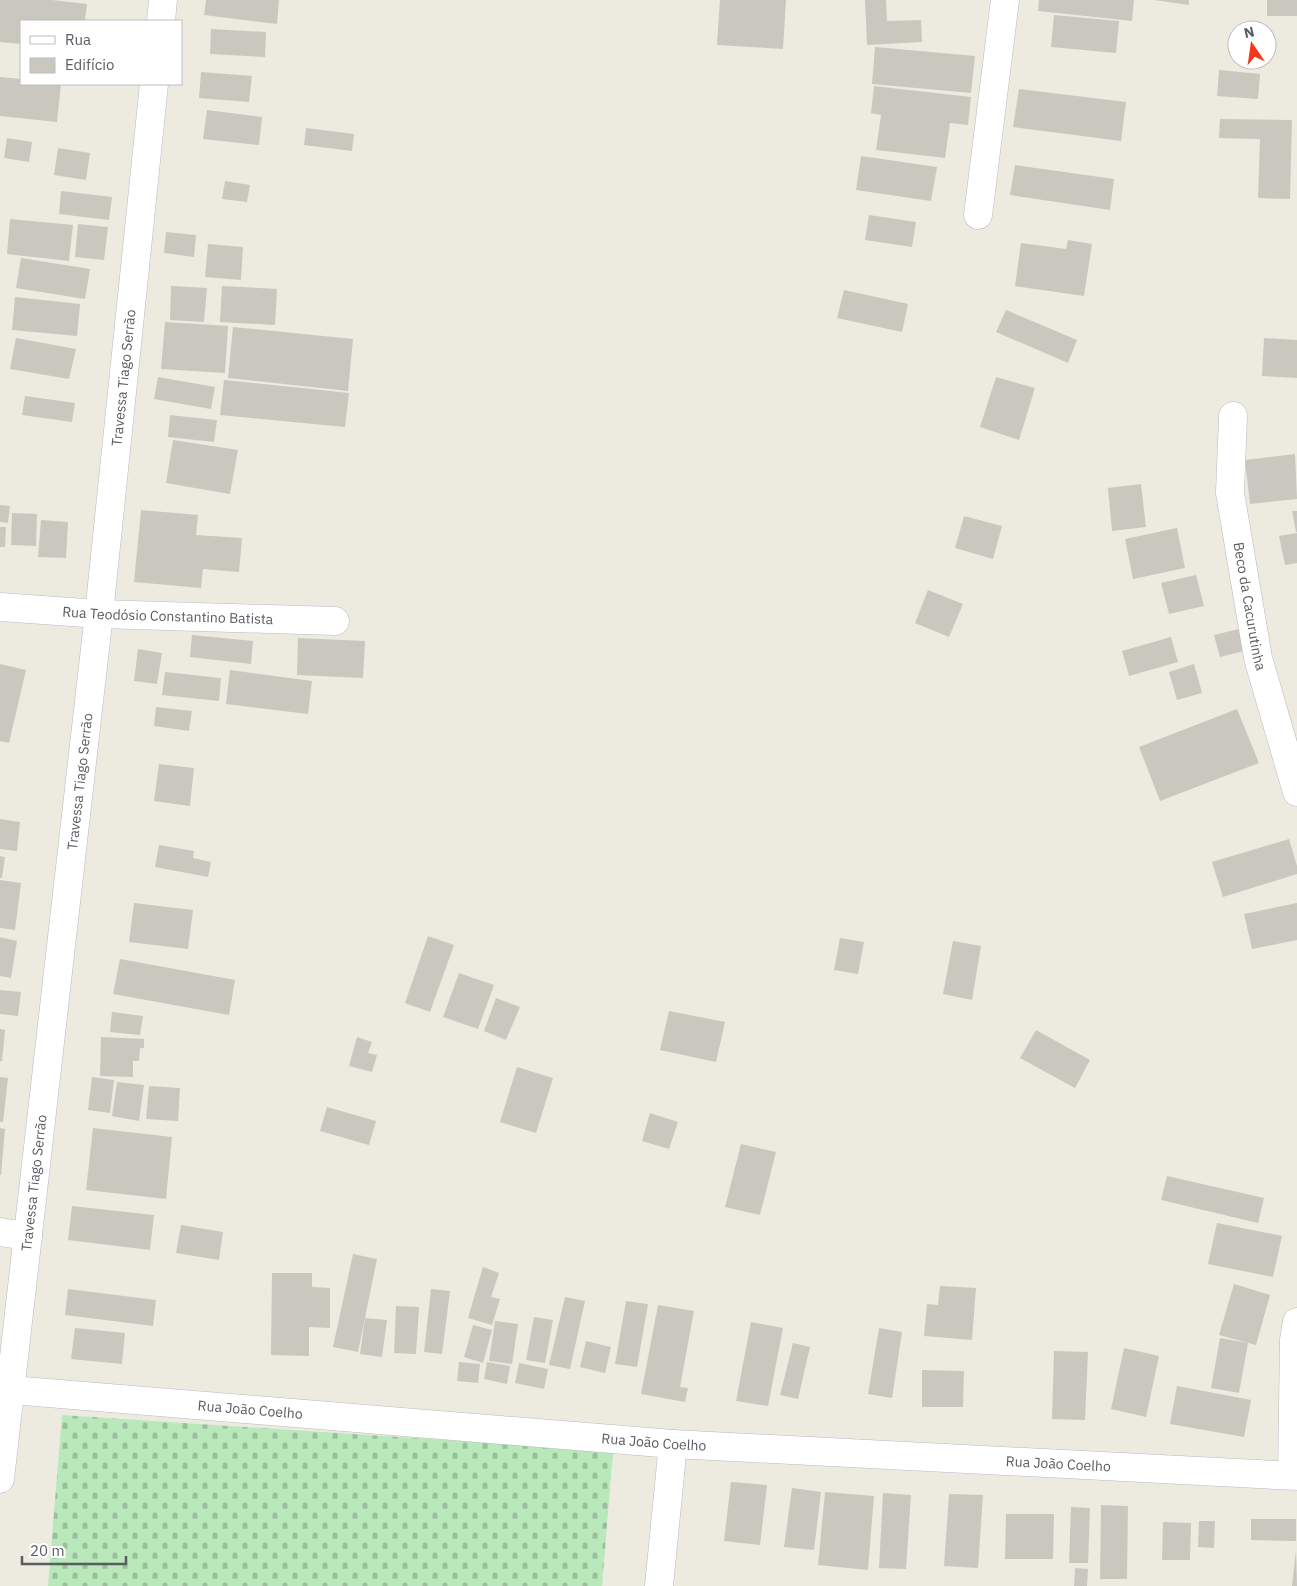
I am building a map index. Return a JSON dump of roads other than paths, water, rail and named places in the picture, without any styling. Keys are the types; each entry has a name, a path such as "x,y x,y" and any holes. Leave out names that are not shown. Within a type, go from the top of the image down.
{"street":[{"path":"161,20 163,0"},
{"path":"978,215 1005,0"},
{"name":"Travessa Tiago Serrão","path":"0,1479 98,614 154,85"},
{"name":"Beco da Cacurutinha","path":"1233,416 1230,493 1257,648 1270,705 1297,792"},
{"name":"Rua Teodósio Constantino Batista","path":"0,607 98,614 335,621"},
{"path":"0,1232 28,1236"},
{"path":"1294,1476 1294,1340 1297,1322"},
{"name":"Rua João Coelho","path":"11,1390 673,1444 1294,1476"},
{"path":"660,1586 673,1444"}]}
